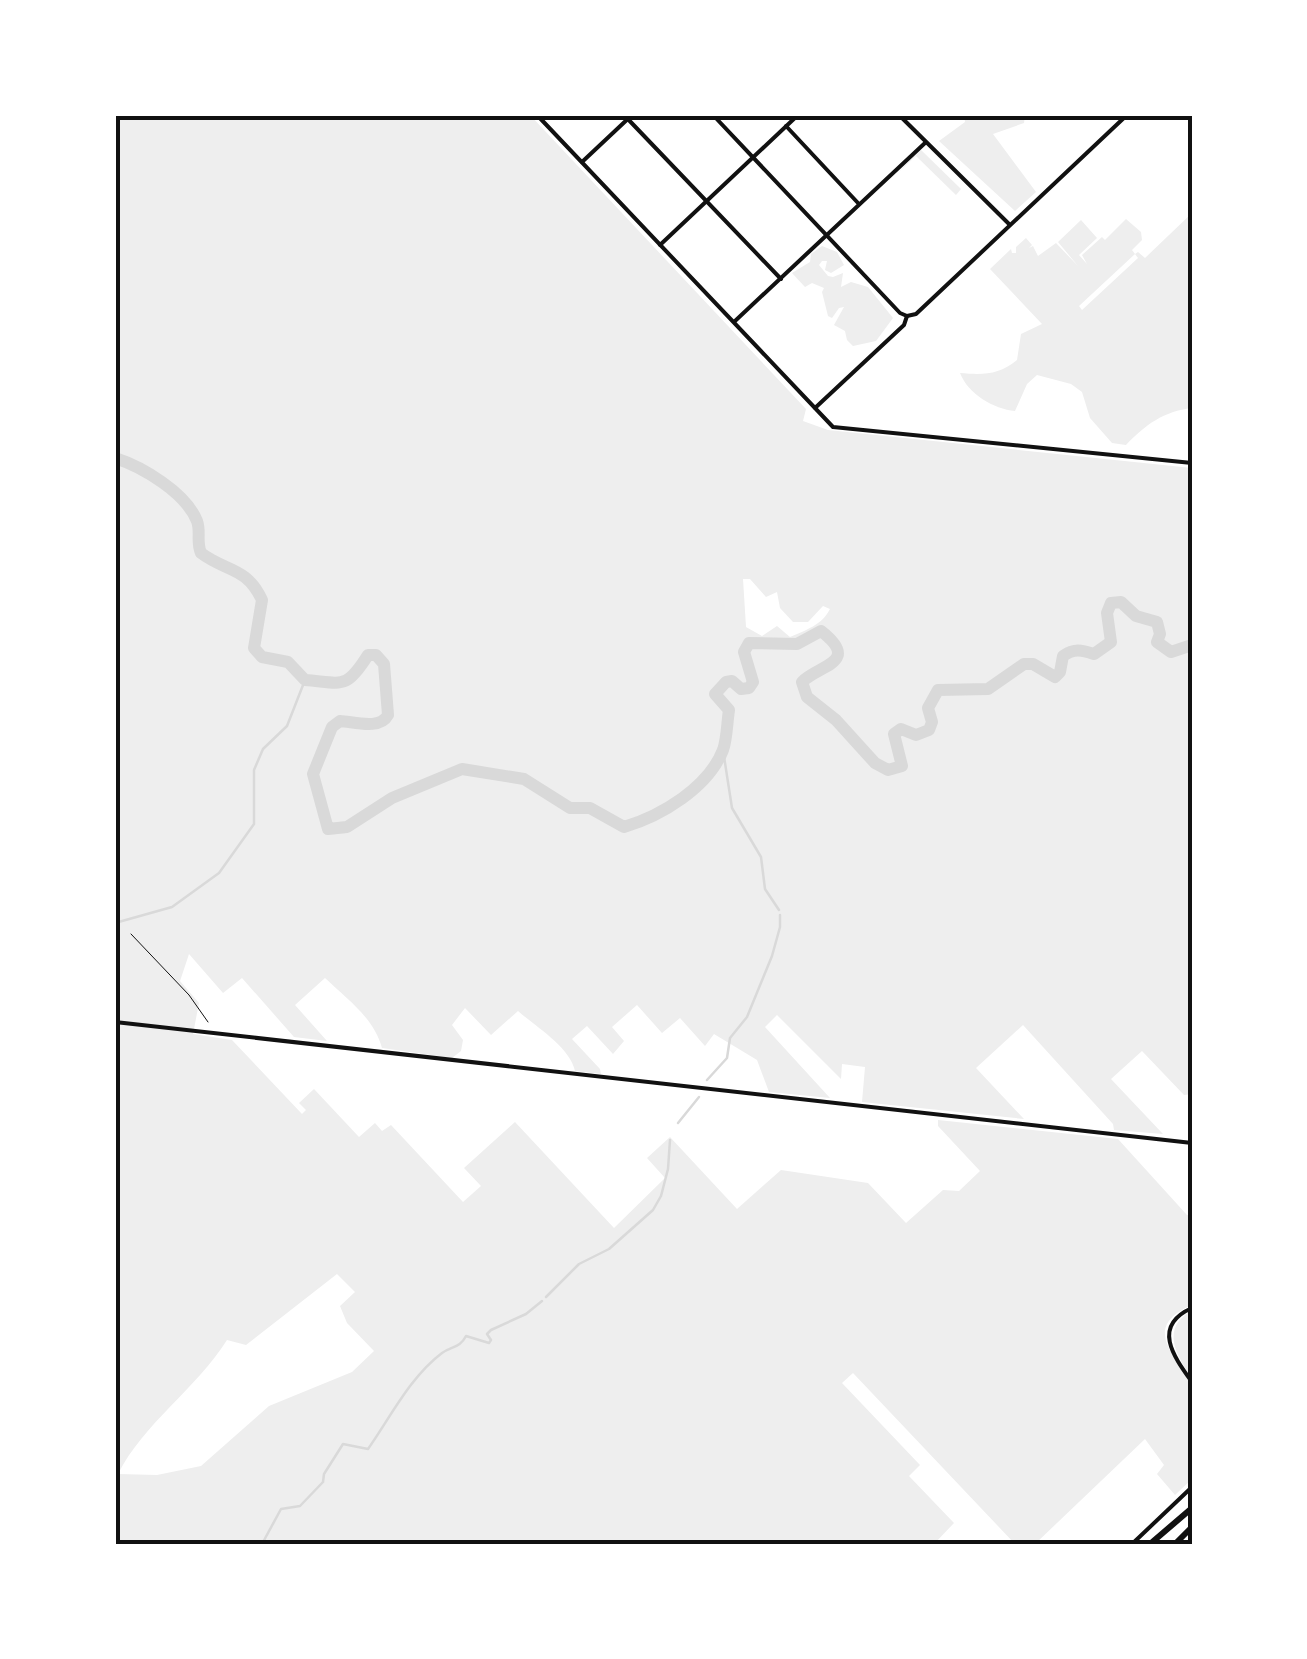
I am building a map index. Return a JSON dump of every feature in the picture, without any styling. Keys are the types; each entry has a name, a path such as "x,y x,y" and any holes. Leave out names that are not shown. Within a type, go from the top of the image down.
{"highway":[{"path":"1150,1544 1192,1508"},
{"path":"1174,1544 1192,1528"}],"street":[{"path":"537,115 833,427 1192,463"},
{"path":"712,115 907,316 916,314 1126,115"},
{"path":"660,245 798,115"},
{"path":"899,115 1010,225"},
{"path":"582,162 628,116 780,279"},
{"path":"786,126 860,205"},
{"path":"734,323 925,142"},
{"path":"815,408 904,325 907,316"},
{"path":"115,1022 1192,1143"},
{"path":"1192,1308 1174,1321 1168,1338 1175,1358 1192,1382"},
{"path":"1132,1544 1192,1487"}],"path":[{"path":"131,934 189,995 208,1022"}],"shaded area":[{"path":"115,115 530,115 806,409 803,421 828,430 1192,468 1192,1094 1184,1095 1142,1051 1111,1079 1163,1134 1114,1130 1113,1124 1023,1025 976,1068 1024,1119 862,1102 865,1067 842,1064 841,1079 777,1015 765,1027 830,1098 769,1092 757,1060 714,1034 705,1046 680,1018 662,1033 637,1005 612,1027 624,1041 613,1054 587,1026 572,1039 601,1074 575,1071 560,1046 518,1011 491,1035 465,1008 452,1025 463,1040 461,1051 452,1058 382,1048 366,1018 325,978 295,1005 327,1041 294,1037 242,978 223,993 189,954 180,981 199,1003 193,1034 232,1040 302,1114 306,1110 299,1103 314,1089 359,1137 375,1123 382,1131 391,1125 463,1202 481,1186 464,1168 515,1122 614,1228 665,1178 647,1158 670,1137 737,1209 781,1170 868,1183 906,1223 943,1190 959,1191 980,1171 938,1126 938,1120 1118,1139 1192,1216 1192,1305 1175,1315 1165,1336 1192,1390 1192,1479 1175,1495 1157,1474 1164,1465 1145,1439 1035,1544 1015,1544 853,1373 842,1383 920,1465 909,1476 954,1523 934,1544 115,1544","holes":["743,579 750,579 766,597 777,592 780,608 793,622 808,622 823,606 830,609 818,623 790,637 777,626 762,636 746,627","337,1274 355,1292 340,1306 347,1323 374,1351 352,1372 269,1406 201,1466 157,1475 118,1474 142,1438 227,1340 246,1345"]},
{"path":"964,115 1025,115 1024,123 993,134 1036,192 1015,211 939,141 965,122"},
{"path":"921,150 961,189 956,195 916,156 891,179"},
{"path":"1192,213 1192,408 1156,420 1126,445 1112,443 1090,418 1082,392 1071,384 1037,375 1027,384 1015,411 990,404 969,388 960,373 1004,369 1017,360 1021,334 1042,324 990,269 1011,249 1016,253 1016,247 1026,238 1032,245 1029,248 1033,246 1038,256 1056,243 1078,266 1058,242 1081,220 1097,238 1079,255 1087,264 1082,255 1126,219 1141,232 1142,240 1132,250 1145,258","holes":["1135,254 1138,258 1082,310 1079,306"]},
{"path":"822,246 837,252 844,265 831,273 825,270 827,261 822,261 819,265 828,276 843,273 841,287 851,282 868,287 893,318 876,341 853,346 845,331 834,325 844,307 832,318 828,316 824,288 812,283 805,287 792,273 810,262 811,254"},
{"path":"1192,1310 1192,1379 1177,1351 1174,1334 1182,1317"}],"waterway":[{"path":"115,458 174,491 197,521 201,553 242,575 256,589 262,600 254,648 262,657 288,662 305,680 328,682 348,679 368,655 376,655 384,664 388,715 373,724 340,721 332,727 313,774 328,829 347,827 392,798 462,769 524,779 570,808 590,808 624,827 653,816 682,799 716,764 724,746 729,710 715,694 726,682 749,688 753,682 744,652 749,643 797,644 821,631 838,650 837,657 802,682 807,697 836,720 875,763 888,770 902,766 894,734 901,729 916,735 929,730 932,722 928,708 938,690 988,689 1024,664 1033,664 1055,677 1067,653 1078,650 1094,654 1111,642 1107,613 1111,603 1121,602 1136,616 1157,622 1157,642 1171,652 1192,645"},
{"path":"115,923 172,907 219,873 254,824 254,770 263,749 287,726 305,680"},
{"path":"723,750 732,808 761,857 765,889 779,910"},
{"path":"707,1080 727,1058 730,1038 747,1017 772,956 780,915"},
{"path":"678,1123 699,1097"},
{"path":"546,1297 579,1264 609,1249 653,1210 668,1169 670,1140"},
{"path":"262,1544 281,1509 300,1506 323,1482 343,1444 368,1449 410,1386 442,1353 466,1336 489,1343 487,1334 491,1330 526,1314 542,1301"}]}
